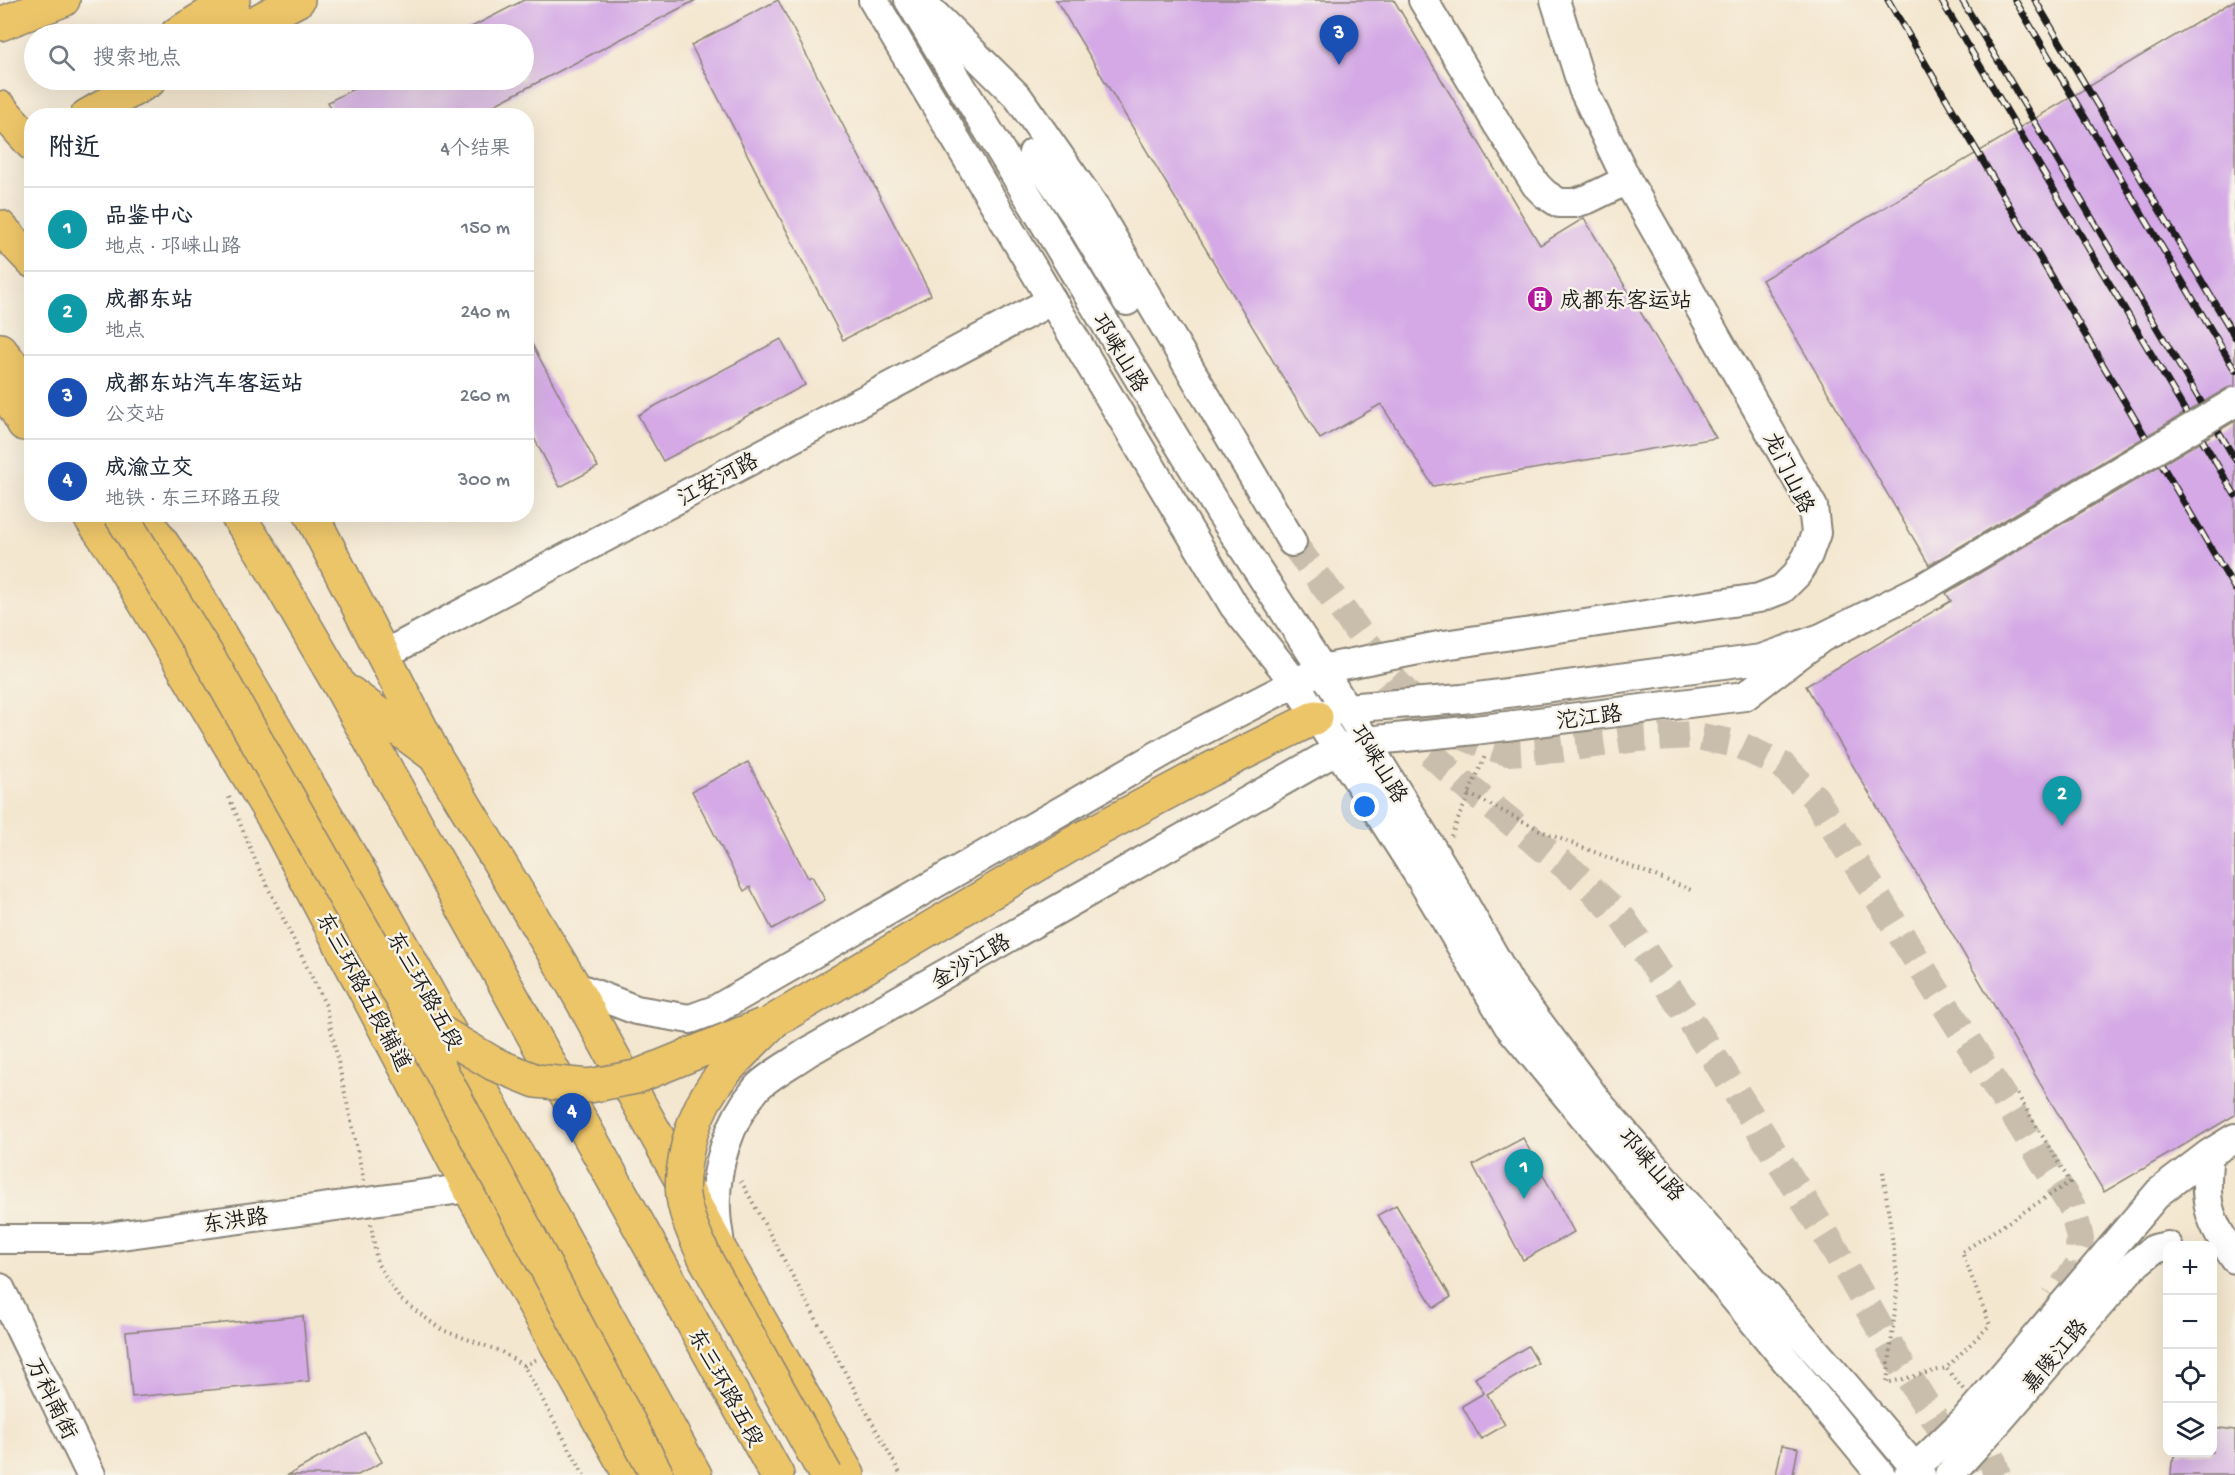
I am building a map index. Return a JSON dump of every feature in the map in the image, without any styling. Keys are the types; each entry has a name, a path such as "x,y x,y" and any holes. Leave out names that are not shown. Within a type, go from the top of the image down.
{"main road":[{"path":"0,24 63,0"},
{"path":"193,24 233,0"},
{"path":"252,24 297,0"},
{"path":"95,108 114,90"},
{"path":"101,108 132,90"},
{"path":"0,108 24,135"},
{"path":"0,227 24,252"},
{"path":"0,325 24,355"},
{"path":"0,350 24,380"},
{"path":"0,382 24,423"},
{"path":"0,402 24,426"},
{"name":"东三环路五段辅道","path":"94,522 114,551 279,827 469,1188 630,1475"},
{"path":"125,522 218,673 404,1002 657,1475"},
{"name":"东三环路五段","path":"147,522 190,584 383,912 695,1475"},
{"name":"东三环路五段","path":"242,522 261,550 340,686 777,1475"},
{"path":"315,522 435,756 574,986 848,1475"},
{"path":"340,686 435,756"},
{"path":"404,1002 435,1029 494,1064 536,1082 589,1086 636,1077 774,1021 1079,840 1209,770 1331,713"},
{"path":"774,1021 721,1075 704,1098 692,1125 684,1166 683,1196 693,1232 706,1260 826,1475"}],"street":[{"name":"邛崃山路","path":"873,0 1234,606 1294,683 1366,741 1445,870 1510,984 1594,1096 1915,1473"},
{"name":"邛崃山路","path":"909,0 1220,512 1322,669 1337,750 1421,879 1508,1025 1881,1475"},
{"path":"915,0 1008,115 1075,214 1283,545 1092,203 1018,97 920,0"},
{"path":"1423,0 1536,185 1545,195 1559,203 1574,203 1627,180"},
{"name":"龙门山路","path":"1322,669 1444,645 1759,598 1782,590 1797,574 1808,555 1816,533 1813,507 1627,180 1583,89 1555,0"},
{"name":"江安河路","path":"383,655 1051,301"},
{"path":"1331,713 1462,699 1761,659 1821,638 1924,587 2235,402"},
{"path":"1924,587 2030,547 2235,424"},
{"name":"沱江路","path":"1337,750 1366,741 1475,730 1745,696 1821,638"},
{"path":"574,986 636,1010 690,1019 715,1010 1188,738 1322,669"},
{"name":"金沙江路","path":"721,1252 716,1209 718,1178 730,1130 756,1088 808,1052 1337,750"},
{"path":"1915,1473 1978,1406 2160,1192 2209,1154 2235,1138"},
{"path":"2209,1154 2205,1186 2209,1210 2220,1237 2235,1261"},
{"name":"东洪路","path":"0,1239 92,1239 469,1188"},
{"name":"嘉陵江路","path":"1949,1475 2133,1266 2154,1250 2163,1248"},
{"path":"2217,1257 2235,1261"},
{"name":"万科南街","path":"0,1288 91,1475"}],"path":[{"path":"1449,838 1485,756"},
{"path":"1469,794 1546,833 1691,890"},
{"path":"228,796 259,869 326,1006 368,1201 377,1263 400,1299 442,1330 500,1351 524,1366 584,1475"},
{"path":"1883,1172 1898,1281 1887,1383 1946,1368 1990,1325 1962,1252 2070,1182 2016,1092"},
{"path":"724,1152 901,1475"},
{"path":"1946,1368 1978,1406"}],"building":[{"path":"524,0 696,0 534,84 534,24 477,24"},
{"path":"778,0 931,295 843,340 691,45"},
{"path":"1056,0 1394,0 1540,245 1584,218 1716,438 1433,486 1381,404 1320,439"},
{"path":"2235,0 2235,386 2227,388 1929,565 1762,280"},
{"path":"351,90 523,90 488,108 331,108 328,102"},
{"path":"781,339 805,385 663,461 638,415"},
{"path":"534,348 598,467 560,487 534,438"},
{"path":"2235,421 2235,1115 2104,1192 1806,686 1951,601 1946,593"},
{"path":"748,762 808,878 812,876 825,900 772,929 750,887 744,891 692,791"},
{"path":"1523,1138 1574,1232 1523,1260 1473,1165"},
{"path":"1396,1205 1451,1297 1434,1308 1378,1215"},
{"path":"303,1316 309,1381 132,1397 126,1332"},
{"path":"1528,1346 1538,1363 1487,1394 1505,1425 1481,1439 1462,1406 1484,1393 1475,1378"},
{"path":"2217,1428 2235,1430 2235,1475 2171,1475 2174,1457 2217,1457"},
{"path":"365,1432 382,1462 358,1475 288,1475"},
{"path":"1782,1445 1798,1448 1793,1475 1776,1475"}],"tunnel":[{"path":"1292,542 1394,680 1423,711 1460,735 1508,752 1558,749 1638,738 1691,735 1737,744 1783,766 1815,798 2072,1207 2080,1238 2077,1268 2054,1298"},
{"path":"1376,689 1425,748 1465,785 1574,873 1623,919 1696,1029 1834,1248 1901,1365 1970,1475"},
{"path":"1983,1415 1983,1430 1997,1475"}],"railway":[{"path":"1888,0 2235,589"},
{"path":"1941,0 2235,495"},
{"path":"1962,0 2235,459"},
{"path":"2015,0 2235,370"},
{"path":"2035,0 2235,337"}],"place":[{"name":"成都东站汽车客运站","path":"1339,65"},
{"name":"成都东客运站","path":"1540,299"},
{"name":"成都东站","path":"2062,826"},
{"name":"成渝立交","path":"572,1143"},
{"name":"品鉴中心","path":"1524,1199"}]}
